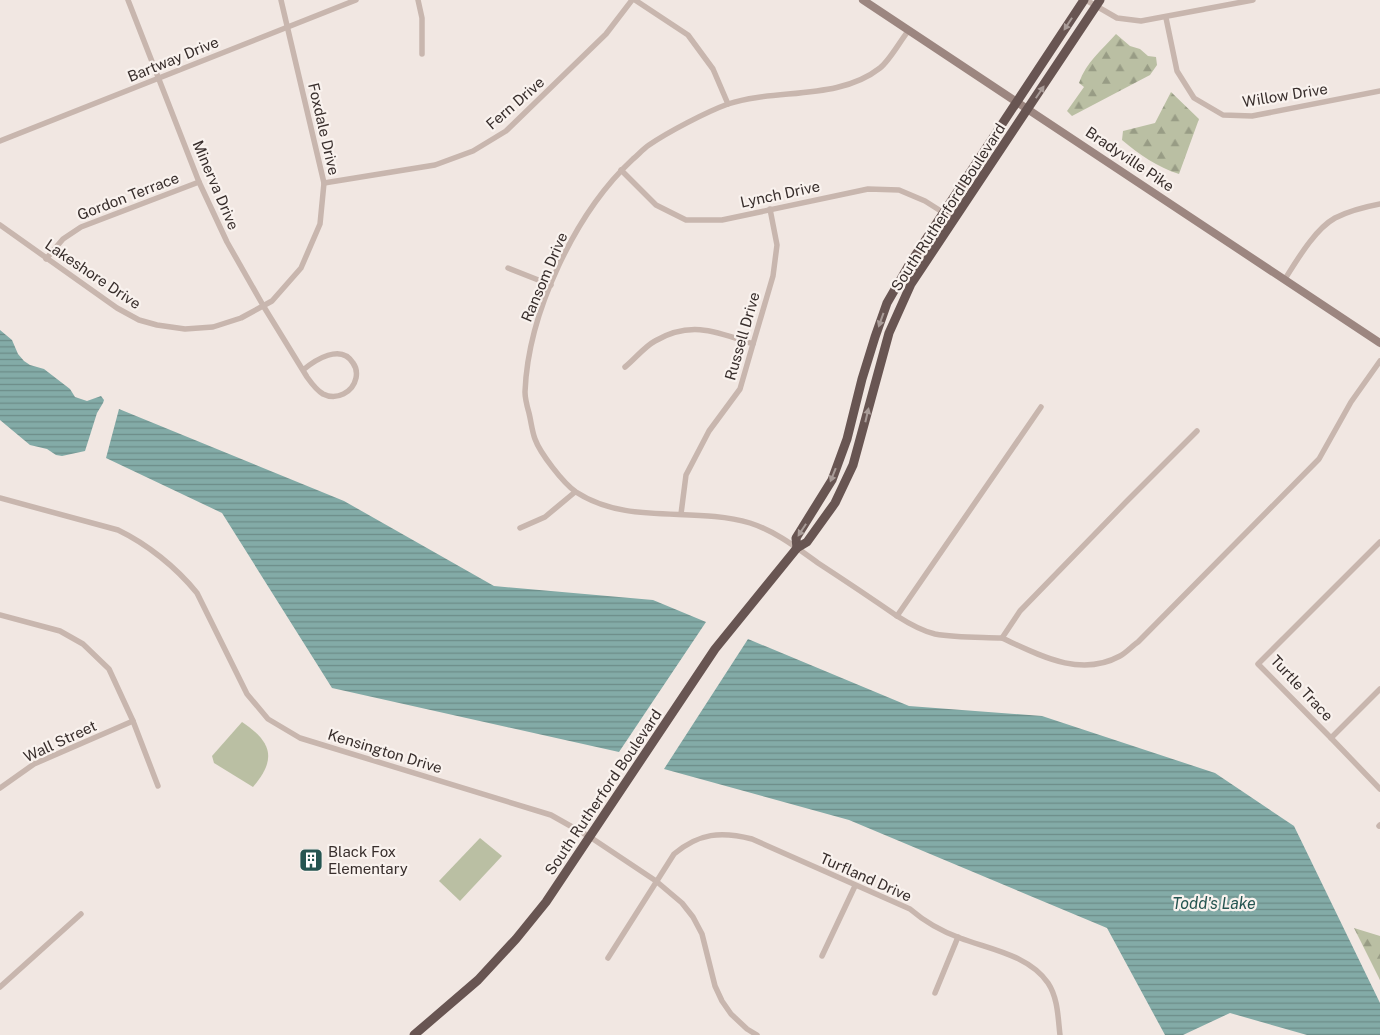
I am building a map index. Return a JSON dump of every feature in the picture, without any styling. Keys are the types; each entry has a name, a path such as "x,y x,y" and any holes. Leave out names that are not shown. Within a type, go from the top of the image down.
{"highway":[{"name":"South Rutherford Boulevard","path":"797,548 796,538 832,480 847,439 862,379 887,302 943,212 1085,0"},
{"name":"South Rutherford Boulevard","path":"414,1035 478,980 516,939 546,902 715,649 797,548 808,542 835,503 853,465 888,333 911,284 1098,3"}],"main road":[{"name":"Bradyville Pike","path":"863,0 1018,101 1380,343"}],"street":[{"name":"Minerva Drive","path":"128,0 199,182 227,242 303,370 318,390 332,397 340,396 347,392 357,375 352,361 340,354 323,357 303,370"},
{"name":"Foxdale Drive","path":"264,306 275,298 301,268 320,224 324,183 282,0"},
{"name":"Bartway Drive","path":"0,142 356,0"},
{"path":"418,0 422,18 422,54"},
{"path":"634,0 688,36 713,69 728,104"},
{"name":"Fern Drive","path":"324,183 435,165 473,151 506,131 606,34 634,0"},
{"path":"1085,0 1098,3 1117,18 1141,21 1166,18 1253,0"},
{"name":"Willow Drive","path":"1166,18 1177,71 1194,98 1222,114 1252,116 1380,91"},
{"name":"Ransom Drive","path":"909,30 880,67 851,84 819,91 774,95 728,104 648,146 621,170 592,205 568,248 551,285 530,348 525,395 535,440 552,467 575,492 606,506 644,513 721,516 752,524 778,536 912,625 934,634 1002,638"},
{"name":"Lynch Drive","path":"621,170 656,205 686,220 722,220 868,188 898,190 925,201 955,220"},
{"name":"Gordon Terrace","path":"46,258 63,239 81,227 199,182"},
{"path":"1285,279 1311,240 1333,219 1360,208 1380,204"},
{"name":"Russell Drive","path":"681,514 686,475 709,431 740,389 773,276 777,245 770,209"},
{"name":"Lakeshore Drive","path":"0,225 117,308 139,320 157,326 179,329 204,329 240,318 264,306"},
{"path":"508,268 551,285"},
{"path":"625,367 654,341 683,329 711,330 753,344"},
{"path":"1197,431 1020,612 1002,638 1057,662 1078,666 1099,665 1120,656 1138,642 1319,459 1351,402 1380,361"},
{"path":"897,616 1041,407"},
{"path":"520,528 545,517 575,492"},
{"name":"Kensington Drive","path":"0,498 118,530 134,538 175,570 197,593 247,694 268,719 283,729 300,738 551,815 656,880 682,903 693,917 702,934 715,986 722,1001 747,1029 757,1035"},
{"name":"Turtle Trace","path":"1380,542 1258,664 1380,789"},
{"path":"0,615 60,631 83,644 109,670 133,721 158,786"},
{"path":"1331,738 1380,689"},
{"name":"Wall Street","path":"0,788 34,764 133,721"},
{"name":"Turfland Drive","path":"608,958 674,854 685,845 702,838 719,834 734,834 752,839 910,909 926,922 958,937 1014,957 1038,970 1048,984 1055,999 1060,1035"},
{"path":"822,956 855,886"},
{"path":"0,987 81,914"},
{"path":"935,993 958,937"}],"green space":[{"path":"1116,34 1130,46 1140,49 1148,56 1156,57 1157,65 1150,75 1072,116 1067,111 1084,87 1079,83 1082,76 1095,57"},
{"path":"1171,92 1199,119 1179,174 1149,160 1122,140 1123,131 1155,123"},
{"path":"242,722 260,737 268,752 266,768 253,787 214,763 212,756"},
{"path":"480,838 502,856 460,901 439,881"},
{"path":"1354,928 1380,936 1380,980"}],"water":[{"path":"0,330 12,340 18,354 24,361 44,369 70,389 75,397 87,401 101,396 104,400 97,413 85,451 62,456 56,455 47,449 30,445 0,420"},
{"path":"119,409 344,501 494,586 653,600 706,622 619,752 332,688 222,513 106,458"},
{"name":"Todd's Lake","path":"748,639 909,706 1042,716 1215,773 1294,826 1380,1003 1380,1035 1307,1035 1230,1013 1183,1035 1165,1035 1107,928 849,820 664,769"}],"place":[{"name":"Black Fox Elementary","path":"311,860"}]}
